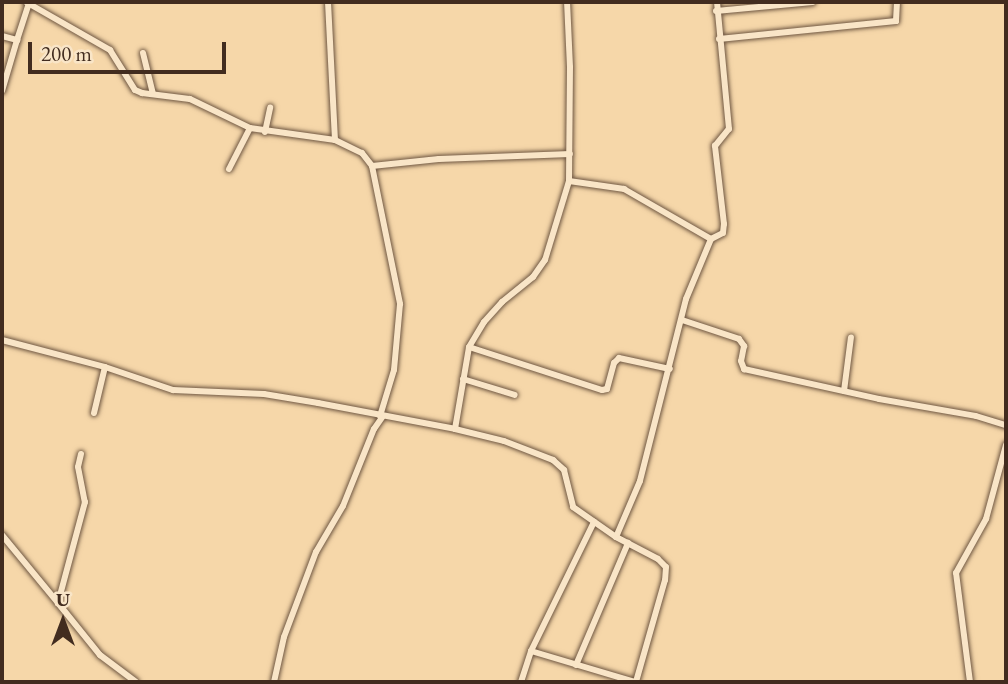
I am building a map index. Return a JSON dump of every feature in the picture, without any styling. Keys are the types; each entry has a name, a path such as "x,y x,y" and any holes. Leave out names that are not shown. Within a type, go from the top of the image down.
{"street":[{"path":"2,91 28,2 110,50 135,90 198,102 250,128 265,132 335,140 362,153 372,166 399,288 401,312 394,370 381,416 343,506 316,552 284,637 274,682"},
{"path":"328,2 335,140"},
{"path":"455,429 469,348 484,322 502,302 533,277 545,260 569,181 566,2"},
{"path":"616,537 640,481 694,275 711,239 723,233 715,146 729,129 717,2"},
{"path":"716,11 813,2"},
{"path":"719,39 896,21 897,2"},
{"path":"2,36 17,40"},
{"path":"143,54 153,94"},
{"path":"265,132 270,108"},
{"path":"229,169 250,128"},
{"path":"372,166 439,159 570,154"},
{"path":"569,181 624,189 711,239"},
{"path":"682,320 739,339 744,345 741,361 744,369 976,416 1006,425"},
{"path":"844,391 851,337"},
{"path":"2,340 105,367 173,390 264,394 455,429 504,441 553,460 564,470 573,507 616,537 662,561 667,570 635,682 531,651"},
{"path":"469,348 602,390 607,389 618,358 670,369"},
{"path":"94,413 105,367"},
{"path":"463,379 515,395"},
{"path":"970,682 956,573 986,519 1006,445"},
{"path":"58,603 85,502 78,467 81,454"},
{"path":"522,682 531,651 594,522"},
{"path":"2,535 100,654 136,682"},
{"path":"576,665 628,543"}]}
